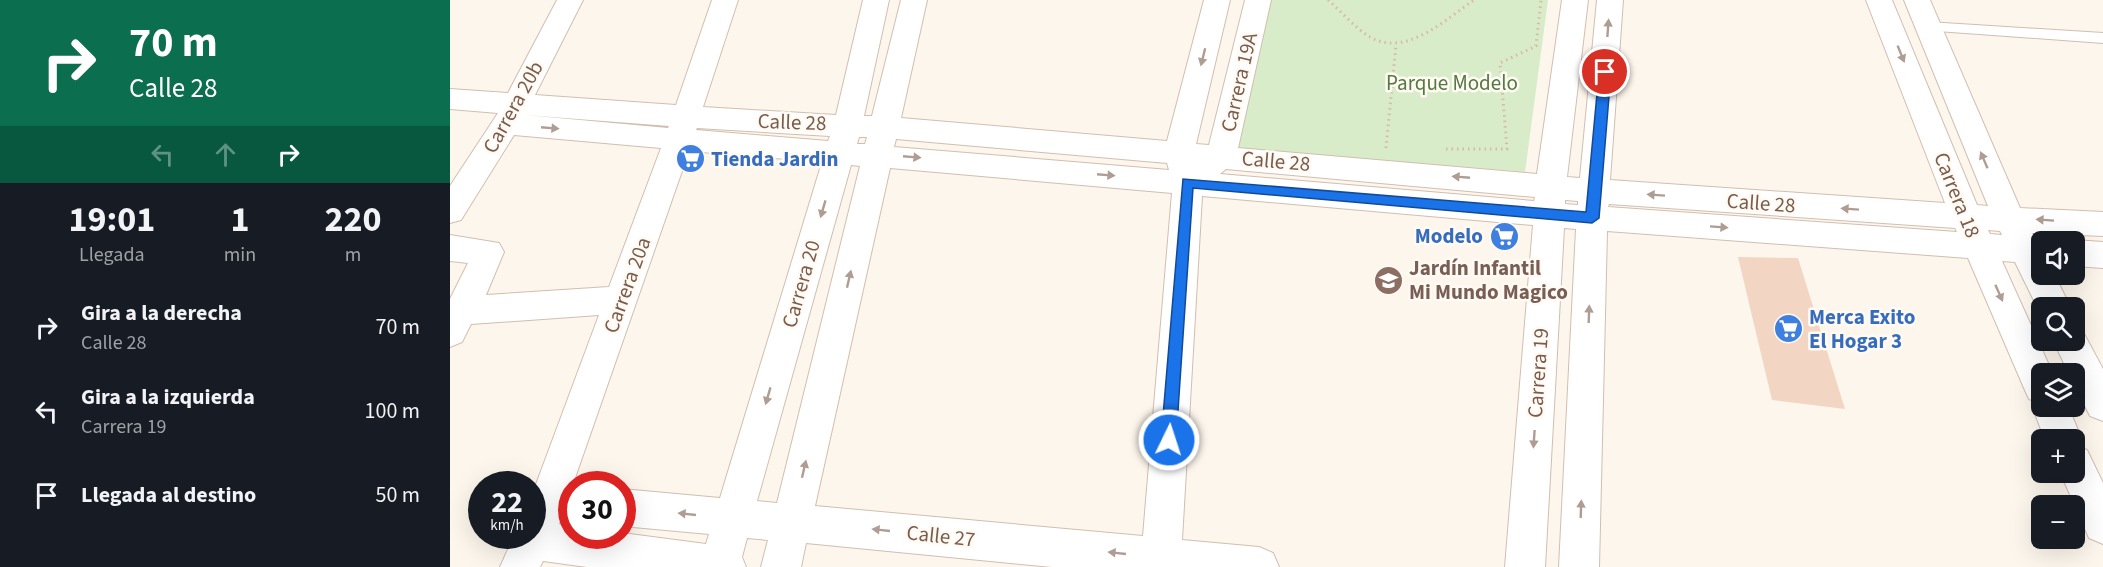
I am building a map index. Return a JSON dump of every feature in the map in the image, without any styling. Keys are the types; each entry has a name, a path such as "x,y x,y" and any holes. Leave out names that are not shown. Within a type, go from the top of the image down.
{"street":[{"name":"Carrera 20b","path":"450,211 512,113 570,0"},
{"name":"Carrera 20a","path":"570,471 621,300 725,0"},
{"name":"Carrera 20","path":"719,567 844,139 876,0"},
{"name":"Carrera 20","path":"781,567 914,0"},
{"name":"Carrera 19A","path":"1160,562 1183,167 1217,0"},
{"name":"Carrera 19A","path":"1221,156 1258,0"},
{"name":"Carrera 19","path":"1525,567 1550,199 1575,0"},
{"path":"1578,567 1594,204 1610,0"},
{"name":"Carrera 18","path":"1879,0 1977,245 2031,364"},
{"name":"Carrera 18","path":"1917,0 2009,218 2031,247"},
{"name":"Calle 28","path":"450,99 512,113 682,128 882,140 1550,199"},
{"name":"Calle 28","path":"450,120 512,113"},
{"name":"Calle 28","path":"1183,167 1221,156 1550,199 2031,250"},
{"name":"Calle 28","path":"1594,204 2009,218 2103,224"},
{"path":"450,248 488,252 483,268 455,321"},
{"path":"2085,254 2103,255"},
{"path":"455,321 621,300"},
{"path":"2076,351 2103,405"},
{"path":"2084,483 2103,525"},
{"name":"Carrera 20a","path":"527,553 558,506"},
{"name":"Calle 27","path":"636,508 732,518 792,521 1160,562 1259,567"},
{"path":"527,553 726,567"}],"lane":[{"path":"1928,27 2103,38"}],"path":[{"path":"1328,0 1372,39 1396,45 1414,38 1474,0"},
{"path":"1441,149 1508,149 1500,63 1536,46 1541,0"},
{"path":"1386,149 1396,45"},
{"path":"1377,149 1397,149"}],"green space":[{"name":"Parque Modelo","path":"1256,0 1548,0 1525,172 1216,147"}],"building":[{"name":"Merca Exito El Hogar 3","path":"1738,257 1798,258 1845,409 1772,400"}],"place":[{"name":"Tienda Jardin","path":"690,159"},
{"name":"Modelo","path":"1504,236"},
{"name":"Jardín Infantil Mi Mundo Magico","path":"1388,280"},
{"name":"Merca Exito El Hogar 3","path":"1788,329"}],"route":[{"path":"1169,440 1188,183 1592,218 1605,72"}]}
